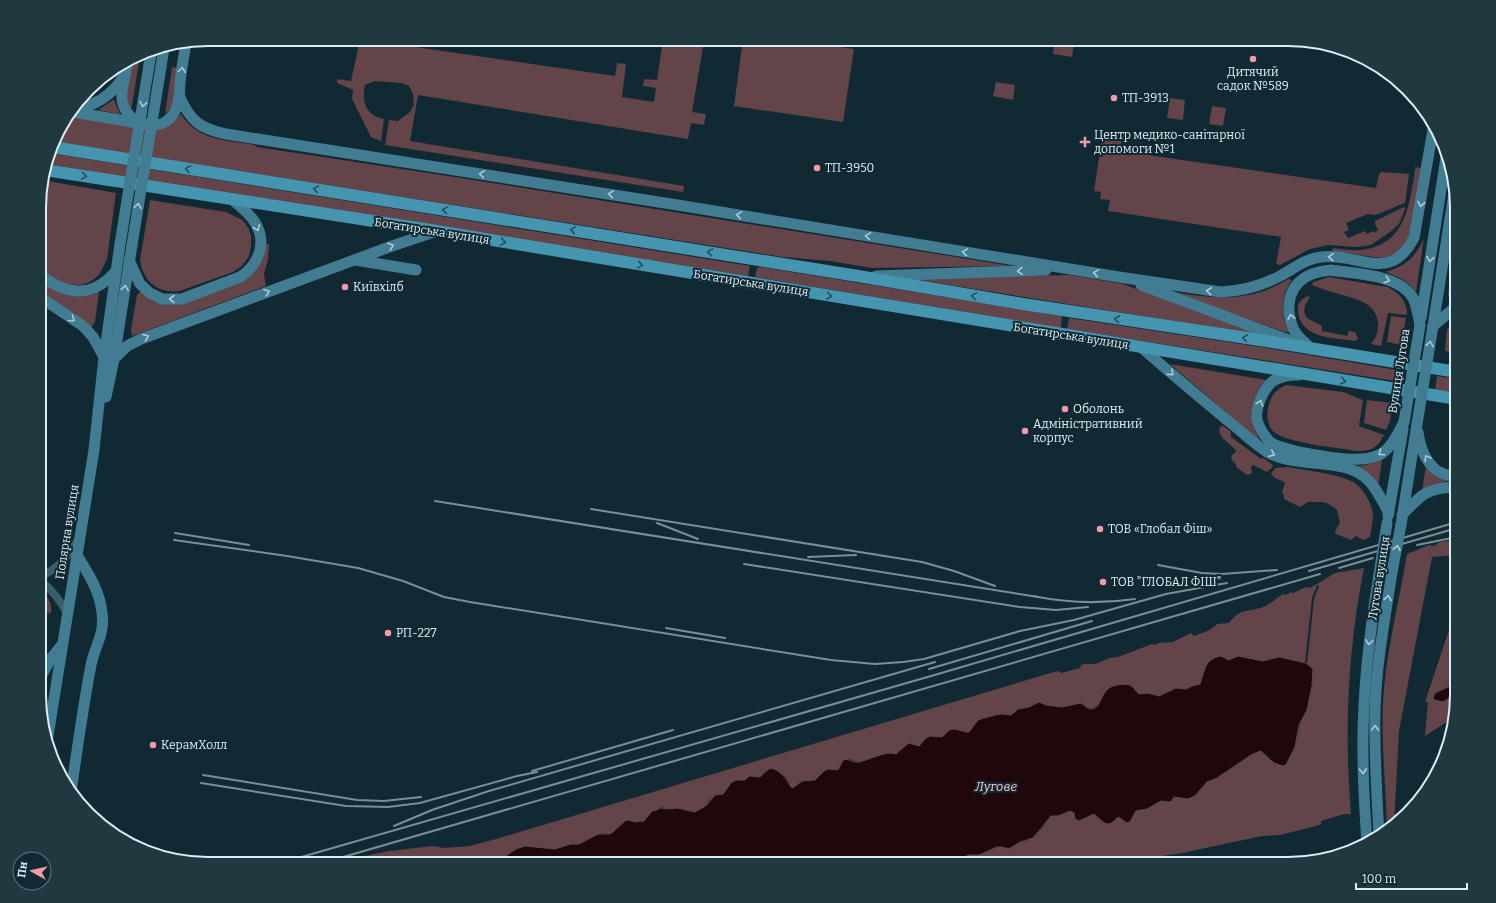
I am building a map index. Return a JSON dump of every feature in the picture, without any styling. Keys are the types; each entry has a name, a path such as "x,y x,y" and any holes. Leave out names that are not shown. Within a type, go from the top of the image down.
{"main road":[{"path":"77,113 154,126 163,124 169,120 174,113 180,97 180,85 186,47"},
{"name":"Полярна вулиця","path":"49,727 109,358 132,245 163,53"},
{"name":"Полярна вулиця","path":"109,358 116,271 151,57"},
{"path":"127,68 122,89 122,99 124,107 138,123"},
{"path":"81,108 92,105 105,97 115,88 125,69"},
{"name":"Богатирська вулиця","path":"180,97 185,110 198,124 206,129 226,134 684,206 1119,277 1203,290 1235,292 1265,284 1311,258 1332,256 1381,264 1396,260 1408,248 1414,238 1432,135"},
{"name":"Богатирська вулиця","path":"57,148 858,276 992,299 1450,371"},
{"name":"Вулиця Лугова","path":"1404,422 1445,168"},
{"name":"Богатирська вулиця","path":"51,171 437,231 1450,398"},
{"path":"129,260 140,284 150,293 162,299 182,299 240,277 256,264 262,243 260,233 254,221 232,199"},
{"name":"Лугова вулиця","path":"1379,829 1375,711 1378,670 1392,572 1450,217"},
{"path":"46,301 83,326 109,358 127,346 142,339 392,246 437,231"},
{"path":"355,260 416,270"},
{"path":"858,276 1073,269"},
{"path":"1311,349 1296,333 1290,319 1290,298 1292,292 1300,281 1310,274 1321,271 1331,270 1389,280 1400,285 1410,294 1417,310 1420,325"},
{"path":"46,279 61,288 83,291 104,282 116,271"},
{"name":"Богатирська вулиця","path":"1119,277 1311,349"},
{"path":"1432,326 1450,311"},
{"path":"1141,348 1267,452 1281,458 1350,469 1361,475 1370,482 1388,518"},
{"path":"1304,374 1286,376 1273,382 1265,390 1260,401 1257,412 1257,420 1261,429 1269,440 1276,446 1347,459 1367,458 1382,453 1390,445 1404,422"},
{"name":"Лугова вулиця","path":"1367,836 1362,755 1366,669 1379,575 1404,422"},
{"path":"1417,424 1419,441 1428,461 1434,468 1443,474 1450,475"},
{"path":"1401,520 1422,495 1432,490 1450,488"},
{"path":"72,784 91,663 101,636 103,625 102,612 97,590 77,555"},
{"path":"46,667 62,644"}],"street":[{"path":"46,574 58,567 67,558 80,538"},
{"path":"46,586 57,596 67,614"}],"shaded area":[{"path":"358,46 408,46 615,76 617,63 626,64 622,97 654,102 656,88 643,86 644,79 657,80 662,46 703,46 692,112 706,114 704,125 691,123 688,139 418,95 410,141 684,186 683,192 385,145 389,120 398,121 410,112 414,105 413,94 409,86 401,83 375,81 365,85 364,97 366,107 373,115 384,119 381,141 371,137 352,99 353,90 337,83 337,79 351,81"},
{"path":"742,46 834,46 854,49 843,122 734,106"},
{"path":"1054,46 1074,46 1072,57 1053,54"},
{"path":"139,63 131,111 124,96 132,65"},
{"path":"172,67 177,68 176,92 172,104 165,114"},
{"path":"996,82 1015,85 1013,100 993,96"},
{"path":"1170,98 1185,100 1183,120 1167,118"},
{"path":"113,100 120,114 98,110"},
{"path":"1212,106 1226,108 1223,126 1209,124"},
{"path":"181,114 196,130 204,134 214,138 255,145 257,147 1012,266 872,268 830,261 783,257 60,143 75,116 166,127"},
{"path":"1103,131 1122,133 1120,151 1376,188 1379,174 1381,172 1409,174 1405,203 1375,215 1368,214 1346,223 1349,230 1344,232 1348,238 1365,231 1367,234 1373,231 1374,233 1378,230 1375,221 1404,207 1405,209 1399,224 1371,245 1357,247 1328,245 1310,249 1280,265 1276,264 1281,237 1108,211 1110,200 1100,199 1101,192 1094,191"},
{"path":"56,154 750,266 748,276 52,165"},
{"path":"1416,164 1416,168 1418,167 1421,169 1411,237 1399,252 1386,258 1332,251 1333,248 1363,250 1381,244 1392,237 1399,228 1409,204"},
{"path":"48,181 116,193 107,259 99,275 90,282 81,285 64,284 46,273 46,198"},
{"path":"150,200 226,212 242,220 248,227 251,236 249,256 242,266 233,272 180,291 165,291 153,285 145,275 140,260"},
{"path":"1424,238 1416,292 1402,279 1385,272 1399,267 1409,260 1417,251"},
{"path":"266,244 269,244 268,259 264,274 266,286 132,336 131,330 137,295 141,291 156,300 249,277 258,266"},
{"path":"760,267 1062,316 1061,328 755,277 757,268"},
{"path":"1070,275 1123,284 1261,335 906,278"},
{"path":"1329,277 1387,287 1402,298 1406,305 1407,315 1388,313 1381,346 1371,344 1378,328 1377,318 1374,312 1365,303 1359,300 1312,285 1313,282"},
{"path":"1289,279 1292,280 1288,286 1284,299 1283,312 1289,332 1285,332 1180,295 1180,293 1212,297 1243,296 1264,291"},
{"path":"1450,281 1450,298 1448,295"},
{"path":"46,282 89,295 99,292 95,322 91,328 46,294"},
{"path":"1308,296 1310,297 1304,310 1307,318 1322,326 1322,331 1348,336 1348,331 1355,332 1358,338 1356,341 1329,338 1312,332 1305,327 1300,320 1298,306 1303,298"},
{"path":"1391,316 1406,318 1401,345 1387,342"},
{"path":"1069,318 1261,347 1397,370 1395,381 1067,329"},
{"path":"1450,328 1450,352 1445,351 1447,330"},
{"path":"1170,364 1266,380 1259,389 1252,410 1254,429 1261,442"},
{"path":"1437,376 1450,378 1450,392 1435,390"},
{"path":"1286,385 1343,392 1363,400 1359,426 1384,435 1374,448 1357,451 1314,445 1282,437 1275,433 1271,428 1267,419 1267,411 1270,400 1274,394"},
{"path":"1367,400 1392,403 1390,421 1386,430 1364,423"},
{"path":"1223,426 1231,432 1231,437 1261,459 1263,458 1273,465 1272,468 1267,472 1253,465 1251,467 1251,474 1247,475 1236,467 1236,464 1232,460 1231,456 1236,451 1222,437 1219,431 1220,427"},
{"path":"1382,460 1378,487 1355,468 1356,466 1367,465"},
{"path":"1426,465 1432,472 1449,484 1422,492"},
{"path":"1287,467 1347,479 1357,485 1366,496 1372,510 1373,518 1370,537 1363,540 1356,536 1351,540 1336,534 1335,531 1340,523 1337,510 1327,503 1308,502 1300,507 1284,499 1282,492 1285,483 1274,477 1271,473 1276,468"},
{"path":"1450,541 1450,556 1432,557 1399,731 1394,817 1387,823 1383,750 1383,702 1387,664 1407,554 1429,545 1434,546 1440,542"},
{"path":"1364,568 1354,629 1349,690 1348,752 1351,814 1344,814 1321,821 1321,824 1316,826 1280,835 1262,836 1182,853 1156,857 964,857 968,855 979,855 997,847 1009,849 1020,842 1027,841 1040,831 1051,816 1058,816 1070,811 1074,813 1075,819 1084,819 1094,814 1098,818 1120,817 1126,823 1129,822 1136,811 1147,809 1161,801 1169,802 1174,797 1185,799 1195,796 1207,782 1260,751 1270,760 1288,762 1295,747 1301,721 1307,710 1312,686 1313,669 1307,664 1314,599 1319,586 1317,585 1312,598 1305,663 1279,657 1263,661 1238,656 1229,660 1221,656 1200,684 1186,689 1176,688 1159,696 1153,694 1139,694 1132,687 1127,685 1093,708 1088,708 1081,703 1062,707 1046,705 1039,702 1029,707 1018,709 1011,715 1001,714 981,719 969,732 955,729 951,730 942,737 930,736 926,738 919,747 909,743 896,754 890,753 859,762 849,759 841,764 838,770 828,769 815,780 802,781 793,788 786,777 774,769 766,771 760,777 753,776 744,780 736,780 723,794 713,797 704,808 699,811 693,812 680,808 668,809 662,807 652,811 644,821 636,822 628,820 610,834 604,833 579,844 571,844 555,849 516,849 504,857 360,857 389,851 433,846 444,848 470,846 1057,671 1061,673 1080,668 1081,665 1084,664 1095,664 1152,644 1155,645 1159,643 1173,642 1191,633 1194,636 1209,630 1217,624 1229,623 1241,612 1266,606 1283,594 1286,595 1291,592 1293,593 1306,587 1310,588 1335,573"},
{"path":"46,596 51,606 51,613 46,613"},
{"path":"1450,627 1450,686 1440,690 1443,702 1450,698 1448,721 1425,736 1428,702 1425,702"}],"water":[{"name":"Лугове","path":"1221,656 1229,660 1238,656 1263,661 1279,657 1306,663 1313,669 1312,686 1307,710 1299,725 1295,747 1286,765 1283,766 1274,763 1260,751 1251,755 1217,778 1207,782 1195,796 1188,799 1174,797 1171,802 1161,801 1147,809 1136,811 1130,822 1127,823 1118,817 1108,824 1103,822 1094,814 1079,821 1075,819 1074,813 1070,811 1058,816 1051,816 1033,838 1020,842 1009,849 997,847 979,855 968,855 964,857 504,857 516,849 525,846 555,849 571,844 579,844 598,834 610,834 625,821 644,821 652,811 660,808 677,808 695,812 707,805 715,795 723,794 731,783 736,780 745,780 749,776 760,777 770,768 780,773 793,788 802,781 815,780 828,769 838,770 843,760 859,762 883,754 896,754 909,743 919,746 926,738 930,736 942,737 952,729 969,732 978,720 1001,714 1011,715 1018,709 1029,707 1039,702 1046,705 1062,707 1081,703 1087,708 1092,709 1098,705 1107,690 1117,685 1130,685 1139,694 1148,693 1159,696 1176,688 1186,689 1200,684 1206,666 1215,658"},
{"path":"1450,686 1450,698 1443,702 1434,700 1433,698 1435,693"}],"railway":[{"path":"435,501 1038,597"},
{"path":"591,509 922,562 954,571 995,586"},
{"path":"657,523 698,539"},
{"path":"301,857 938,674 1450,524"},
{"path":"1309,571 1450,530"},
{"path":"175,533 249,545"},
{"path":"1417,545 1450,538"},
{"path":"174,540 358,568 403,581 444,597 470,602 831,660 875,664 924,659 1020,631 1074,620 1166,594 1227,583"},
{"path":"808,557 856,555"},
{"path":"1339,568 1373,558"},
{"path":"744,564 1020,607 1056,610 1088,607"},
{"path":"1158,565 1202,573 1222,574 1277,570"},
{"path":"343,857 1320,574"},
{"path":"1033,596 1084,602 1110,602 1135,599"},
{"path":"929,669 1092,621"},
{"path":"666,628 725,638"},
{"path":"394,826 432,810 489,791 935,662"},
{"path":"532,771 673,730"},
{"path":"201,783 346,806 388,807 420,803 517,776 537,772"},
{"path":"203,775 357,800 384,801 421,797"}],"place":[{"name":"Дитячий садок №589","path":"1253,59"},
{"name":"ТП-3913","path":"1114,98"},
{"name":"Центр медико-санітарної допомоги №1","path":"1085,142"},
{"name":"ТП-3950","path":"817,168"},
{"name":"Київхілб","path":"345,287"},
{"name":"Оболонь","path":"1065,409"},
{"name":"Адміністративний корпус","path":"1025,431"},
{"name":"ТОВ «Глобал Фіш»","path":"1100,529"},
{"name":"ТОВ \"ГЛОБАЛ ФІШ\"","path":"1103,582"},
{"name":"РП-227","path":"388,633"},
{"name":"КерамХолл","path":"153,745"}]}
